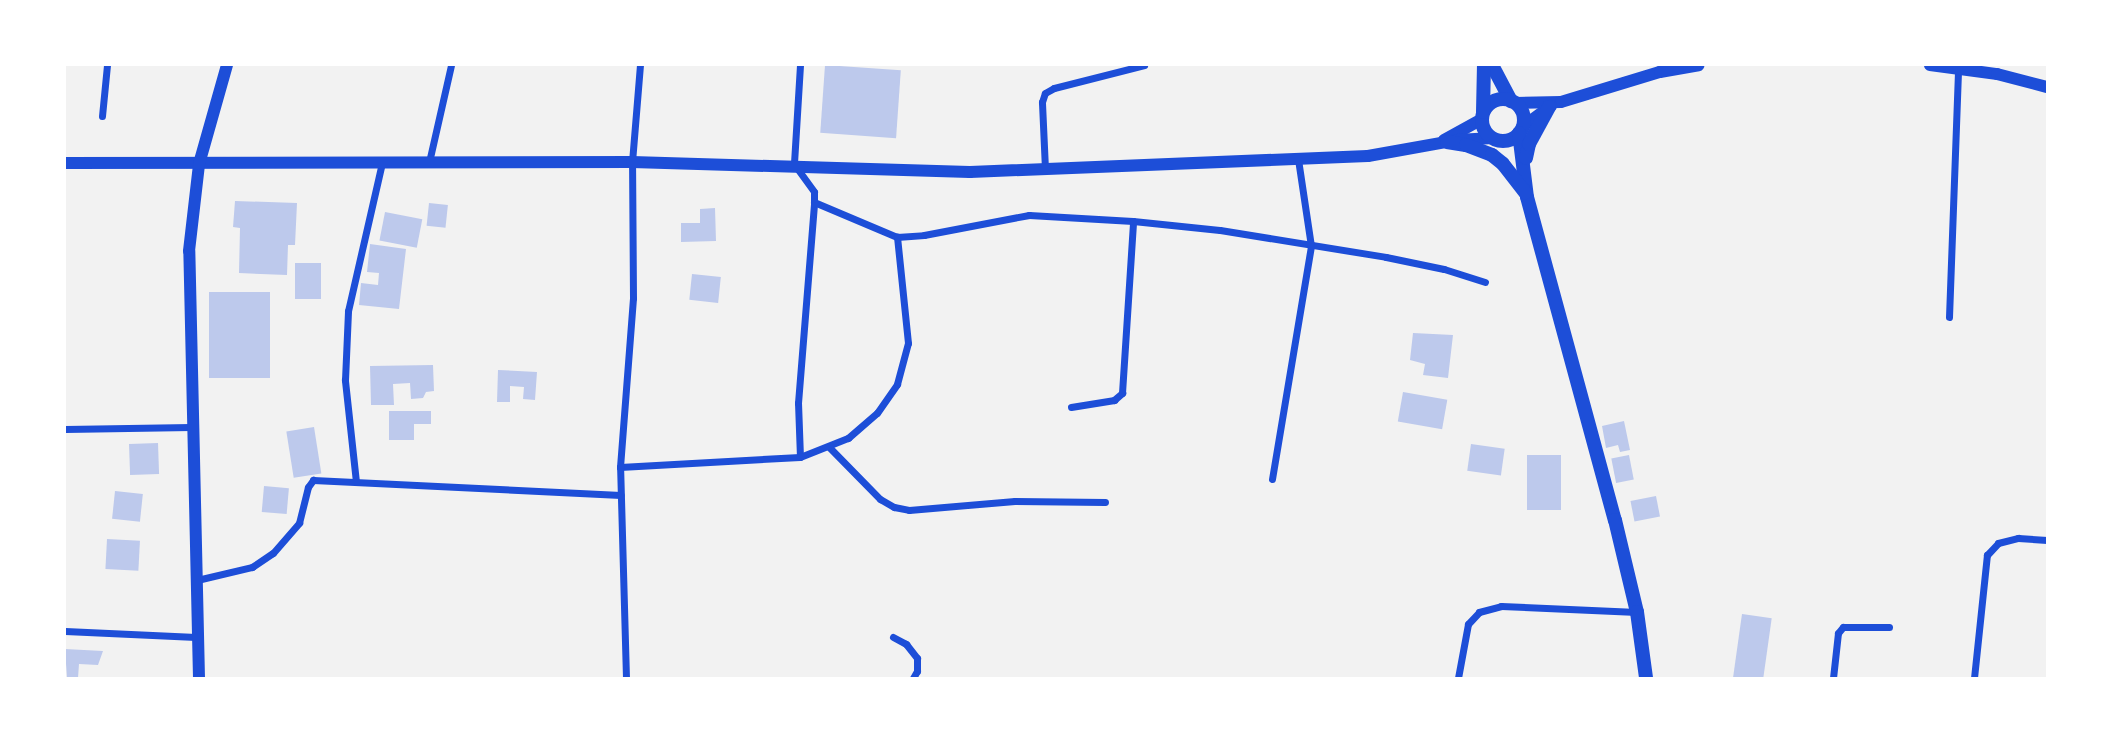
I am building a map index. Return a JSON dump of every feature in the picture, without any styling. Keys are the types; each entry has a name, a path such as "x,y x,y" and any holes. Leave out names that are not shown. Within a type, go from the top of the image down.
{"main road":[{"path":"1484,65 1482,116 1485,130 1496,139 1526,195"},
{"path":"1492,65 1523,114 1520,130 1526,195 1576,370 1637,612 1646,678"},
{"path":"1482,116 1494,100 1514,102"},
{"path":"1524,170 1529,144 1555,104"},
{"path":"1496,139 1510,139 1520,130"},
{"path":"1442,143 1466,145 1492,155 1503,164 1526,195"}],"street":[{"path":"102,116 107,65"},
{"path":"199,678 191,427 189,251 199,164 227,65"},
{"path":"429,162 451,65"},
{"path":"626,678 620,467 633,298 632,162 640,65"},
{"path":"800,65 794,164 814,192 799,390 800,457"},
{"path":"1045,169 1042,102 1045,93 1054,88 1144,65"},
{"path":"1514,102 1555,104 1660,72 1698,65"},
{"path":"1930,65 1997,69 2047,87"},
{"path":"1949,317 1958,68"},
{"path":"1520,130 1555,104"},
{"path":"1442,143 1482,116"},
{"path":"65,163 632,162 794,164 923,172 1368,156 1442,143 1496,139"},
{"path":"1272,479 1311,246 1298,159"},
{"path":"356,482 345,380 348,311 382,162"},
{"path":"814,202 897,237 924,235 1029,215 1133,221 1220,230 1444,269 1485,282"},
{"path":"1071,407 1114,400 1122,393 1133,221"},
{"path":"620,467 800,457 848,438 877,413 897,384 908,343 897,237"},
{"path":"65,429 191,427"},
{"path":"829,447 880,499 894,507 909,510 1015,501 1105,502"},
{"path":"197,580 252,566 273,552 299,523 310,482 319,479 621,495"},
{"path":"1974,678 1987,555 1998,543 2018,538 2047,540"},
{"path":"1458,678 1468,624 1479,612 1501,607 1637,612"},
{"path":"1833,678 1838,633 1843,627 1889,628"},
{"path":"65,631 197,637"},
{"path":"894,637 906,644 916,658 917,671 913,678"}],"building":[{"path":"825,65 901,70 896,138 820,133"},
{"path":"235,201 297,203 295,245 288,245 287,275 239,273 240,228 233,227"},
{"path":"429,203 448,205 445,228 427,226"},
{"path":"715,208 716,241 681,242 681,223 700,223 700,209"},
{"path":"385,212 422,219 417,248 379,240"},
{"path":"370,244 406,249 399,309 359,305 361,283 378,285 379,273 367,272"},
{"path":"295,263 321,263 321,299 295,299"},
{"path":"692,274 721,277 718,303 689,300"},
{"path":"209,292 270,292 270,378 209,378"},
{"path":"1413,333 1453,335 1448,378 1423,375 1425,364 1410,360"},
{"path":"433,365 434,391 426,392 423,398 411,399 410,383 393,384 394,405 371,405 370,366"},
{"path":"498,370 537,372 535,400 523,399 524,387 510,386 510,402 497,402"},
{"path":"1403,392 1447,400 1442,429 1398,422"},
{"path":"389,411 431,411 431,424 414,424 414,440 389,440"},
{"path":"1624,421 1630,450 1620,452 1618,445 1606,448 1602,426"},
{"path":"314,427 321,473 294,478 286,431"},
{"path":"158,443 159,474 130,475 129,444"},
{"path":"1471,444 1505,449 1501,475 1467,471"},
{"path":"1527,455 1561,455 1561,510 1527,510"},
{"path":"1629,455 1634,480 1616,483 1611,458"},
{"path":"264,486 289,488 287,514 262,512"},
{"path":"115,491 143,494 140,522 112,519"},
{"path":"1656,496 1660,517 1634,522 1630,501"},
{"path":"107,539 140,541 138,571 105,569"},
{"path":"1742,614 1772,618 1763,678 1733,678"},
{"path":"65,649 103,651 98,665 79,664 78,678 67,678"}]}
